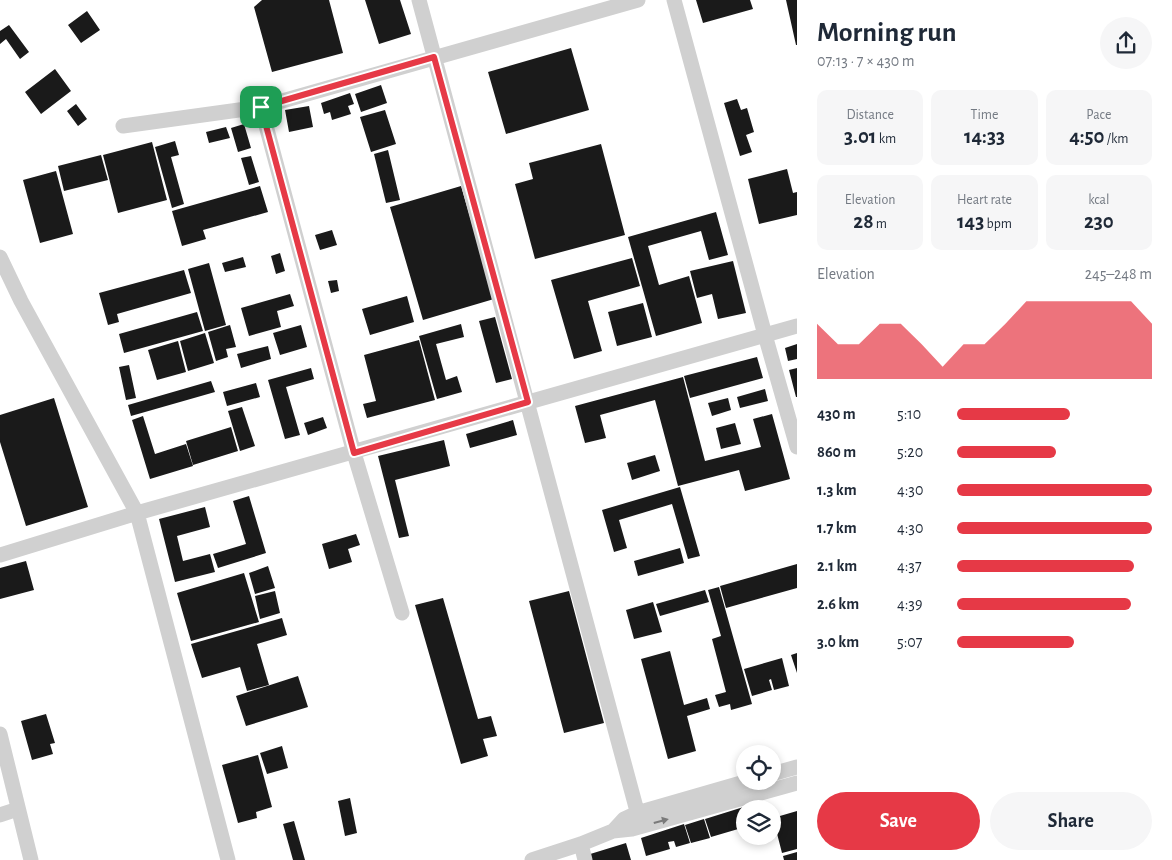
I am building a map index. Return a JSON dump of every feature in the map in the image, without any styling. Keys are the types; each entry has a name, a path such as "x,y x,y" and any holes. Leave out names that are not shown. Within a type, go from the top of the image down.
{"street":[{"path":"419,0 639,819"},
{"path":"123,126 261,107 638,0"},
{"path":"674,0 797,447"},
{"path":"261,107 354,453 402,614"},
{"path":"0,257 21,301 137,514 228,860"},
{"path":"0,555 137,514 797,326"},
{"path":"0,734 31,860"},
{"path":"781,771 797,767"},
{"path":"639,819 797,783"},
{"path":"532,860 614,831 632,829 639,819 736,785"},
{"path":"0,815 18,809"},
{"path":"581,844 585,860"}],"building":[{"path":"262,0 329,0 343,53 272,72 254,7"},
{"path":"365,0 400,0 411,34 379,44"},
{"path":"696,0 750,0 753,9 703,23"},
{"path":"786,0 797,0 797,45 796,45"},
{"path":"87,11 100,30 81,43 68,25"},
{"path":"9,25 29,52 20,59 6,39 0,44 0,31"},
{"path":"571,48 589,110 506,134 488,72"},
{"path":"55,69 71,91 41,114 25,92"},
{"path":"381,85 387,103 361,112 355,94"},
{"path":"350,93 354,104 348,106 351,114 332,120 330,112 324,114 321,103"},
{"path":"737,99 741,110 747,108 754,132 746,135 752,152 740,156 724,103"},
{"path":"76,104 87,119 78,126 67,111"},
{"path":"309,106 313,127 289,132 285,110"},
{"path":"385,110 396,144 371,152 360,117"},
{"path":"244,124 251,148 238,152 231,128"},
{"path":"226,127 230,138 209,143 206,132"},
{"path":"175,141 179,155 171,157 184,204 172,208 155,147"},
{"path":"152,142 167,200 118,213 103,155"},
{"path":"601,144 625,235 535,259 515,184 533,179 529,163"},
{"path":"388,150 400,200 386,203 374,154"},
{"path":"101,155 108,180 64,191 58,166"},
{"path":"251,156 259,182 249,185 241,158"},
{"path":"787,169 793,193 797,192 797,215 759,224 748,179"},
{"path":"56,171 73,234 40,243 23,180"},
{"path":"260,186 268,212 203,230 206,239 182,246 172,211"},
{"path":"461,186 494,299 423,320 390,207"},
{"path":"716,212 728,255 709,260 701,231 648,246 659,285 689,276 702,323 656,336 628,237"},
{"path":"332,230 337,245 320,250 315,235"},
{"path":"280,253 285,271 276,274 271,256"},
{"path":"243,257 246,267 225,272 222,263"},
{"path":"632,258 640,286 588,301 602,351 574,359 551,280"},
{"path":"733,261 746,313 718,319 712,294 697,298 690,271"},
{"path":"209,263 226,325 205,331 188,269"},
{"path":"184,270 191,293 117,314 119,322 108,325 99,293"},
{"path":"337,280 339,291 331,293 328,281"},
{"path":"290,294 294,306 277,311 281,327 249,336 241,308"},
{"path":"407,296 414,322 370,335 362,309"},
{"path":"643,303 652,337 617,346 608,312"},
{"path":"197,312 203,331 124,353 119,334"},
{"path":"495,317 512,379 496,383 479,321"},
{"path":"461,324 464,337 436,344 446,380 457,376 462,392 437,399 419,336"},
{"path":"230,325 236,347 226,349 228,357 216,361 208,332"},
{"path":"301,325 307,347 280,355 273,333"},
{"path":"205,333 214,363 188,371 180,341"},
{"path":"419,340 435,400 367,418 363,404 376,401 364,355"},
{"path":"178,341 186,372 157,380 148,350"},
{"path":"797,344 797,359 788,361 785,348"},
{"path":"268,346 271,359 241,368 237,354"},
{"path":"757,357 763,378 690,398 684,376"},
{"path":"129,365 136,398 126,400 119,367"},
{"path":"311,368 314,379 286,387 300,435 285,439 268,380"},
{"path":"797,368 797,397 796,397 789,370"},
{"path":"683,377 705,461 761,447 753,419 772,414 790,479 745,491 739,470 678,486 655,400 600,415 606,438 585,443 575,406"},
{"path":"211,381 215,392 131,416 128,405"},
{"path":"256,383 260,397 227,406 223,392"},
{"path":"765,389 768,401 740,408 737,397"},
{"path":"54,398 88,507 26,526 0,442 0,415"},
{"path":"728,398 731,410 712,416 708,403"},
{"path":"242,407 255,446 240,451 228,411"},
{"path":"143,416 155,454 186,444 193,466 150,479 132,420"},
{"path":"323,417 327,428 308,435 304,423"},
{"path":"513,420 517,435 470,448 466,434"},
{"path":"735,423 741,444 721,449 716,428"},
{"path":"231,427 238,451 193,465 186,441"},
{"path":"444,440 450,466 395,480 409,536 399,538 378,456"},
{"path":"655,455 660,471 632,480 627,463"},
{"path":"680,487 700,556 688,559 672,504 619,520 627,548 614,552 602,510"},
{"path":"249,496 266,553 218,568 213,554 246,544 233,501"},
{"path":"205,507 210,527 177,536 183,561 210,554 215,572 175,582 159,519"},
{"path":"356,534 360,545 348,549 352,562 329,569 322,544"},
{"path":"680,548 684,563 638,576 634,561"},
{"path":"26,561 34,590 0,599 0,568"},
{"path":"797,564 797,588 726,608 720,586"},
{"path":"268,566 275,588 255,594 249,573"},
{"path":"244,573 259,622 191,641 177,593"},
{"path":"719,587 752,704 731,710 730,704 719,707 715,695 726,692 712,639 721,636 708,590"},
{"path":"705,590 709,602 660,616 656,604"},
{"path":"275,591 280,613 260,619 255,596"},
{"path":"569,591 604,723 564,733 529,601"},
{"path":"443,598 478,719 491,716 497,736 483,739 488,756 461,764 415,605"},
{"path":"653,602 662,632 634,639 626,610"},
{"path":"282,618 287,635 257,644 269,685 247,691 240,667 202,678 191,644"},
{"path":"670,651 684,705 707,698 710,709 687,716 696,751 668,759 641,659"},
{"path":"797,653 797,673 791,655"},
{"path":"782,658 789,686 774,690 771,679 769,680 772,690 752,696 744,669"},
{"path":"298,676 308,707 246,726 236,696"},
{"path":"46,714 55,743 50,744 53,754 32,760 21,721"},
{"path":"282,746 288,768 267,774 260,753"},
{"path":"258,755 272,807 256,812 257,818 238,823 222,765"},
{"path":"350,798 357,833 345,836 338,801"},
{"path":"736,809 736,830 711,837 705,819"},
{"path":"797,811 797,849 782,853 780,845 781,816"},
{"path":"704,819 710,838 691,843 685,825"},
{"path":"294,821 305,860 293,860 283,824"},
{"path":"684,824 690,843 676,847 674,841 668,842 670,849 646,856 641,838"},
{"path":"626,843 631,860 589,860 587,855"},
{"path":"797,852 797,860 784,860 783,856"}],"route":[{"path":"434,57 528,402 354,453 261,107 434,57"}]}
